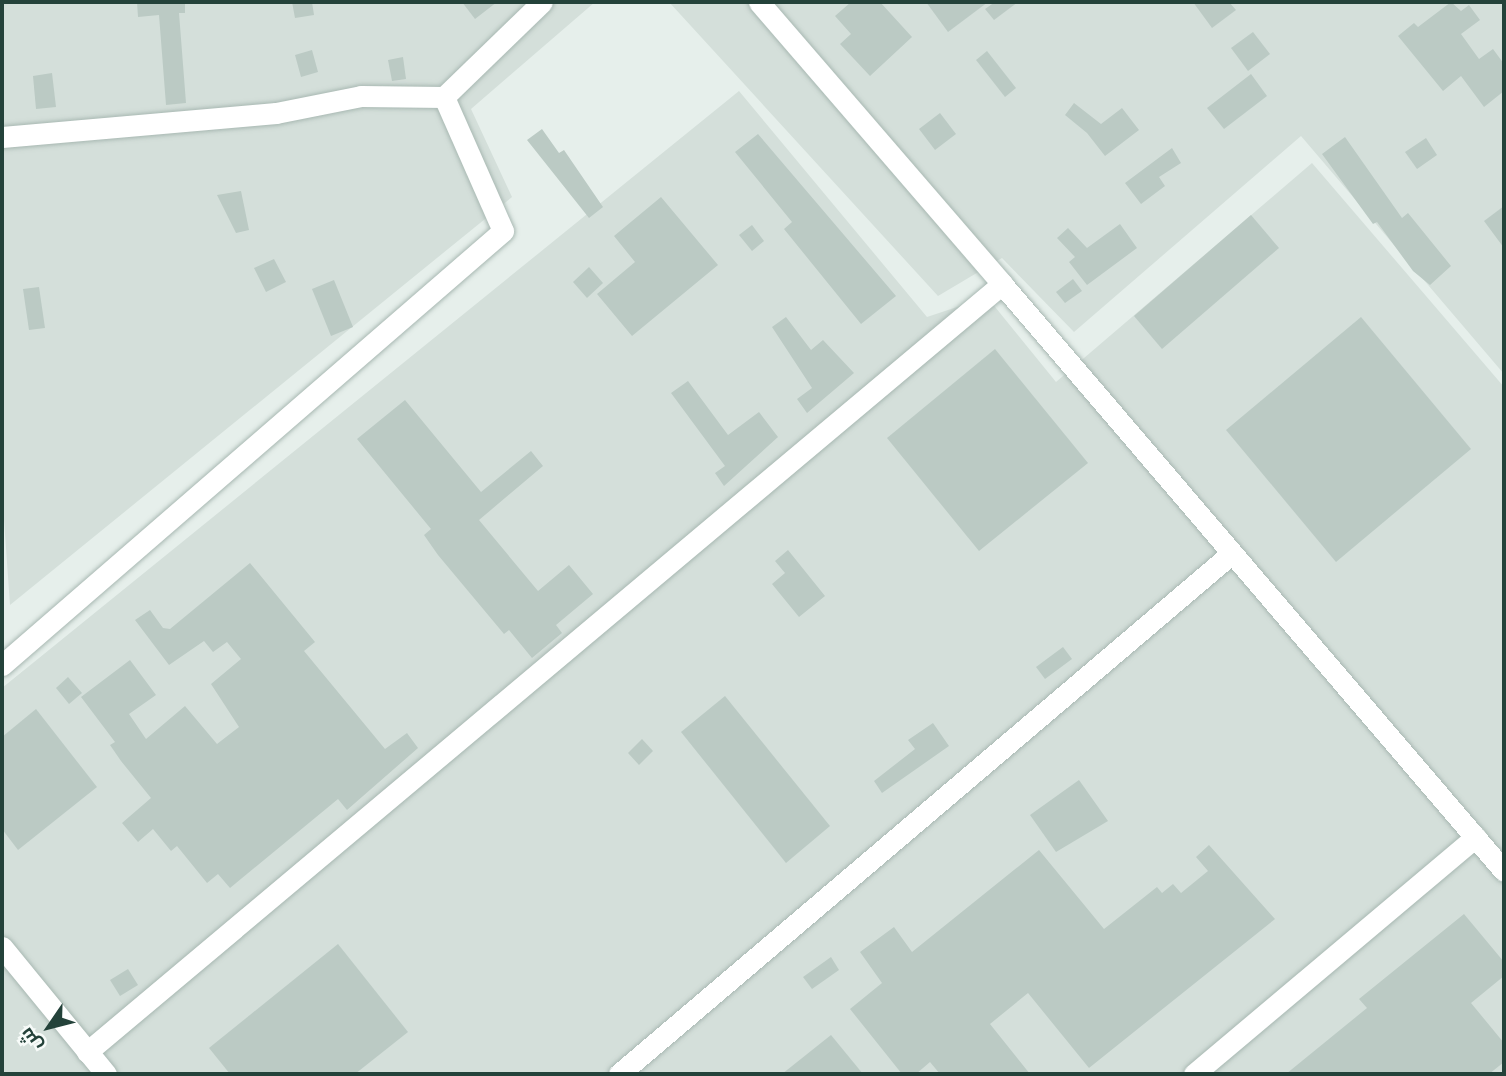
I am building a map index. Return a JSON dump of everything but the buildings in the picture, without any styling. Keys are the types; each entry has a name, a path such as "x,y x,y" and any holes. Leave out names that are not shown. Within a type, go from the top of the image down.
{"street":[{"path":"2,137 276,113 361,96 444,97 542,2"},
{"path":"759,2 1504,871"},
{"path":"2,665 503,231 444,97"},
{"path":"88,1052 1002,284"},
{"path":"619,1074 1232,553"},
{"path":"1194,1074 1475,837"},
{"path":"2,947 107,1074"}],"shaded area":[{"path":"2,2 595,2 471,109 512,197 10,605 2,491"},
{"path":"669,2 1504,2 1504,374 1301,136 1074,332 1002,258 938,296"},
{"path":"739,91 927,317 987,297 1056,382 1312,163 1504,387 1504,1074 2,1074 2,688"}]}
